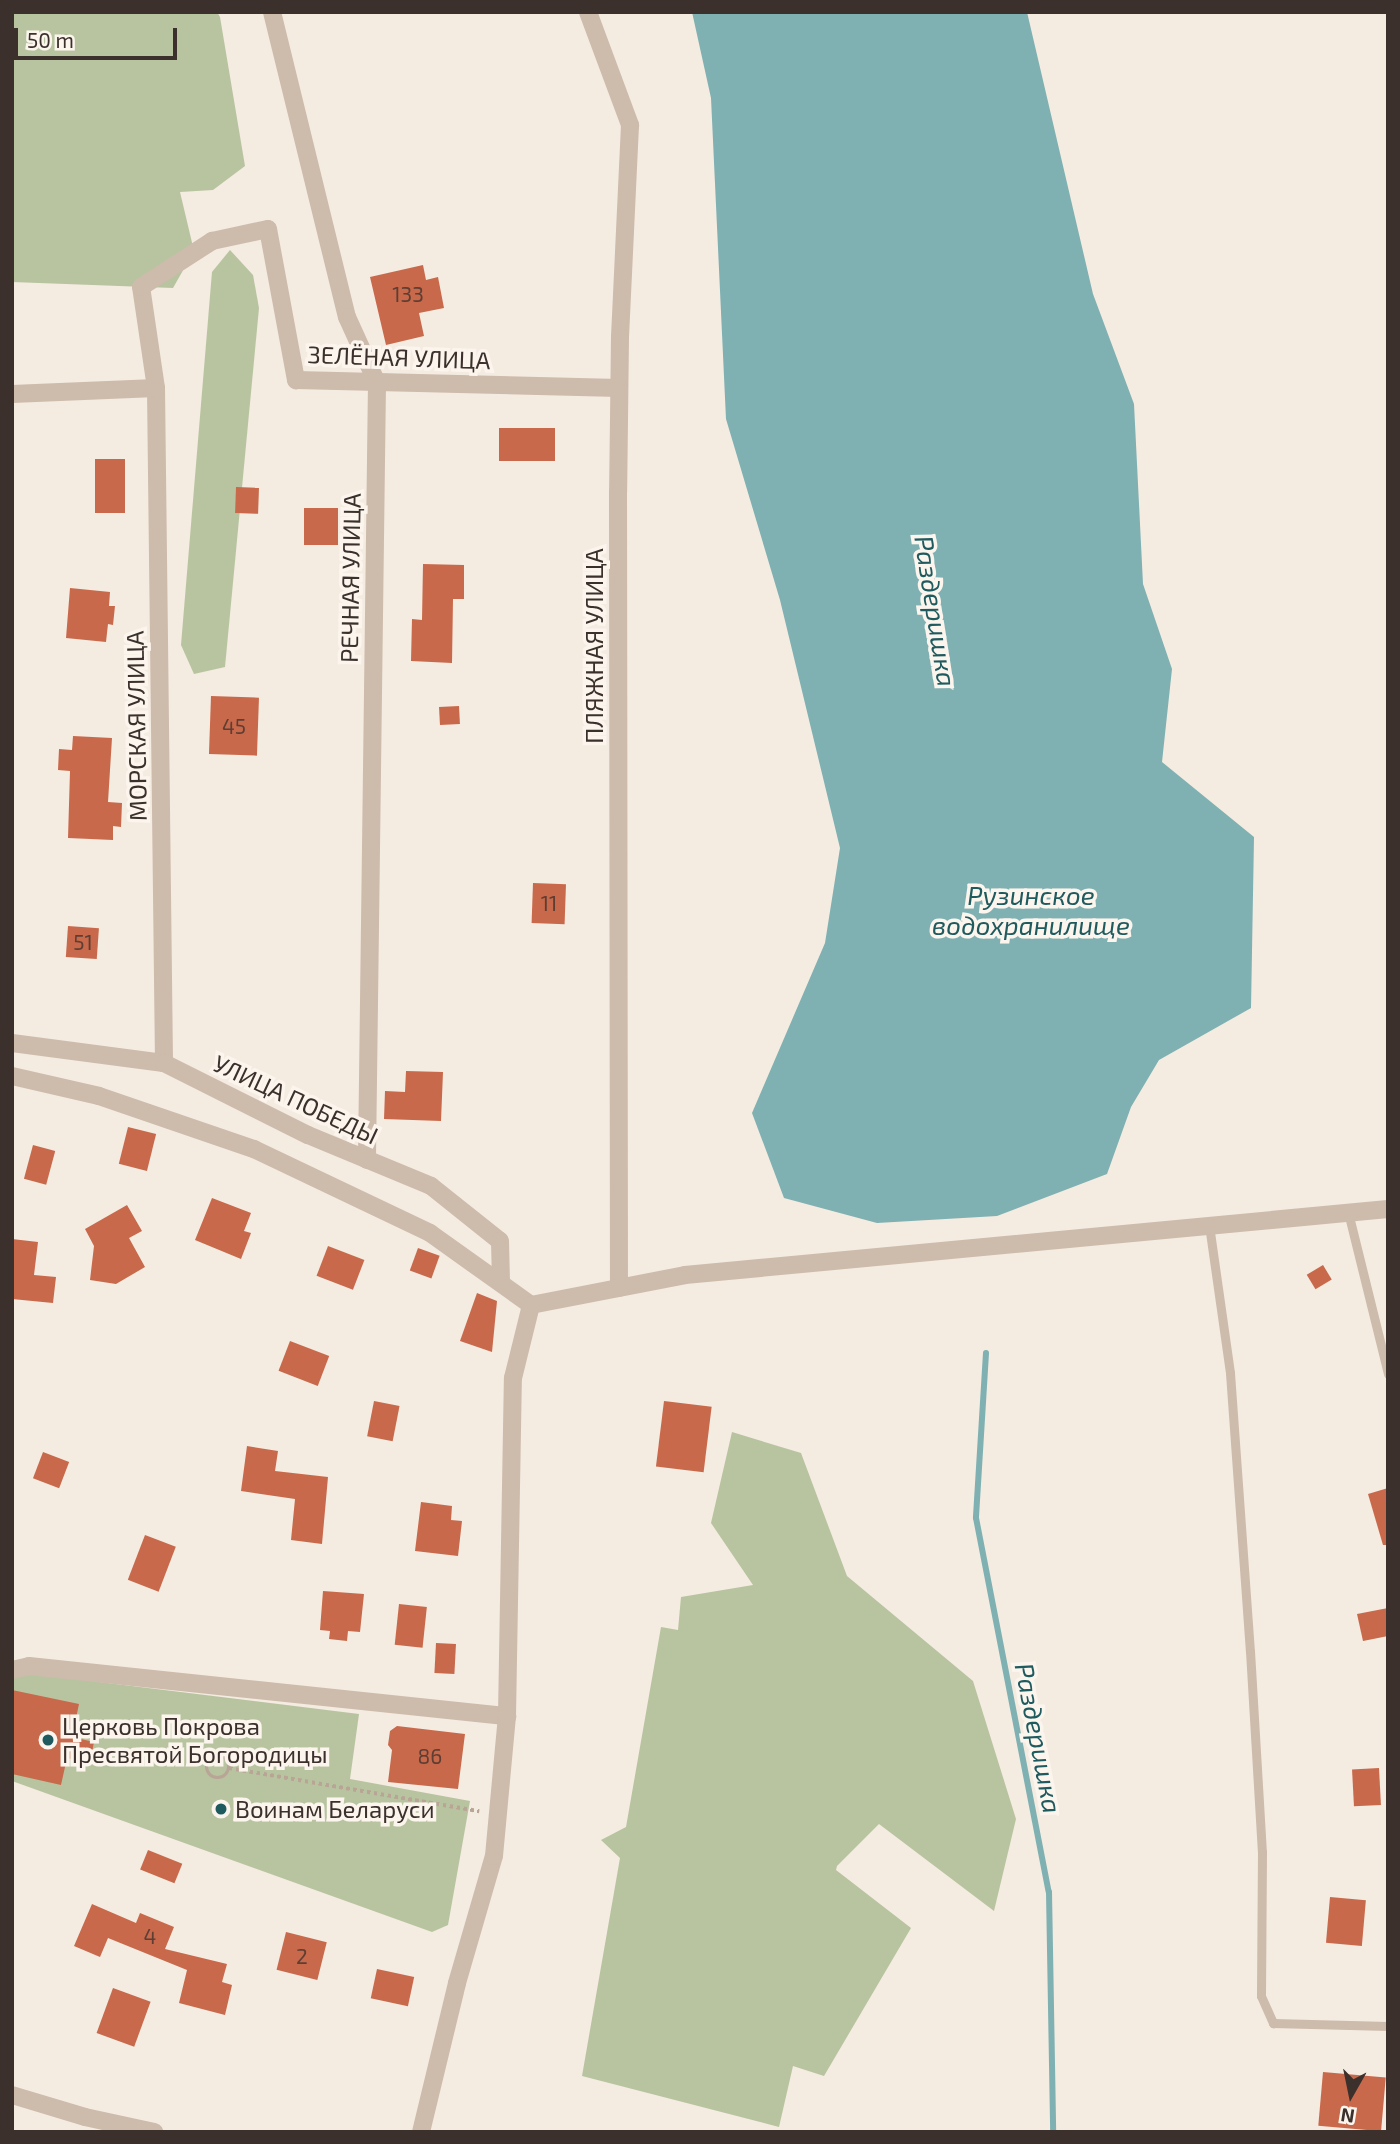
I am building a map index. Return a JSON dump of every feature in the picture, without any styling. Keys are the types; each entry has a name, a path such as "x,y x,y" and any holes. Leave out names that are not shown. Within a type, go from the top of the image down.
{"street":[{"name":"РЕЧНАЯ УЛИЦА","path":"272,12 347,317 377,383 367,1160"},
{"name":"ПЛЯЖНАЯ УЛИЦА","path":"588,12 630,125 619,388 619,1288"},
{"name":"ЗЕЛЁНАЯ УЛИЦА","path":"156,388 141,287 212,240 268,229 296,380 619,388"},
{"path":"12,394 156,388"},
{"name":"МОРСКАЯ УЛИЦА","path":"156,388 164,1063"},
{"name":"УЛИЦА ПОБЕДЫ","path":"12,1043 164,1063 308,1135 431,1186 500,1241 501,1281"},
{"path":"12,1076 99,1096 254,1149 430,1233 501,1281 531,1305 685,1275 1388,1209"},
{"path":"421,2132 457,1983 494,1856 507,1716 513,1378 531,1305"},
{"path":"12,1670 29,1666 507,1716"},
{"path":"12,2095 85,2118 153,2132"}],"lane":[{"path":"1348,1212 1388,1374"},
{"path":"1209,1225 1230,1373 1250,1651 1262,1852 1261,1996 1273,2023 1388,2026"}],"path":[{"path":"219,1756 228,1761 229,1768 227,1775 217,1778 210,1775 207,1764 212,1758 219,1756"},
{"path":"229,1768 498,1814"}],"green space":[{"path":"12,12 217,12 220,17 245,166 213,190 180,192 194,251 173,288 12,282"},
{"path":"230,250 253,275 259,308 225,667 194,674 181,645 212,272"},
{"path":"732,1432 801,1453 847,1576 973,1681 1016,1819 994,1911 879,1824 837,1866 836,1870 911,1928 824,2076 793,2066 779,2127 582,2076 620,1858 601,1840 626,1827 661,1627 678,1630 681,1597 753,1585 711,1523"},
{"path":"26,1673 359,1714 350,1779 470,1801 448,1925 432,1932 12,1781 12,1676"}],"water":[{"name":"Рузинское водохранилище","path":"692,12 1027,12 1093,294 1134,404 1143,584 1172,669 1162,762 1254,837 1251,1008 1159,1060 1131,1107 1107,1174 997,1216 877,1223 784,1198 752,1113 825,943 840,848 780,600 726,419 711,98"}],"building":[{"path":"423,265 426,280 438,277 444,308 419,313 424,336 386,345 370,277"},
{"path":"499,428 555,428 555,461 499,461"},
{"path":"95,459 125,459 125,513 95,513"},
{"path":"236,487 259,488 258,514 235,513"},
{"path":"304,508 338,508 338,545 304,545"},
{"path":"423,564 464,565 464,599 453,599 452,663 411,661 412,619 422,620"},
{"path":"70,588 110,592 109,606 115,606 113,625 108,624 106,642 66,638"},
{"path":"211,696 259,698 257,756 209,754"},
{"path":"459,706 460,724 440,725 439,707"},
{"path":"73,736 112,738 108,802 122,803 121,827 113,826 113,840 68,838 70,771 58,770 59,749 72,750"},
{"path":"533,883 566,884 565,924 532,923"},
{"path":"68,926 99,928 97,959 66,957"},
{"path":"406,1071 443,1072 441,1121 384,1119 385,1091 405,1092"},
{"path":"128,1127 156,1134 147,1171 119,1164"},
{"path":"33,1145 55,1151 46,1185 24,1179"},
{"path":"212,1198 251,1213 244,1231 251,1233 241,1259 195,1240"},
{"path":"127,1205 142,1231 129,1238 145,1267 116,1284 90,1280 94,1246 85,1229"},
{"path":"12,1239 38,1242 34,1275 56,1277 53,1303 12,1299"},
{"path":"328,1246 364,1260 353,1290 317,1276"},
{"path":"418,1248 440,1256 431,1278 410,1271"},
{"path":"1323,1265 1332,1280 1315,1289 1307,1275"},
{"path":"477,1293 497,1301 492,1352 460,1341"},
{"path":"290,1341 329,1356 318,1386 279,1371"},
{"path":"374,1401 400,1406 393,1441 367,1436"},
{"path":"664,1401 712,1407 704,1472 656,1467"},
{"path":"247,1446 278,1451 275,1471 328,1477 322,1544 291,1540 295,1499 241,1491"},
{"path":"43,1452 69,1462 59,1488 33,1478"},
{"path":"1388,1488 1388,1545 1383,1545 1368,1494"},
{"path":"421,1502 452,1506 451,1520 462,1521 458,1556 415,1551"},
{"path":"145,1535 176,1547 159,1592 128,1580"},
{"path":"323,1591 364,1594 360,1632 348,1631 347,1641 329,1639 330,1631 320,1630"},
{"path":"399,1604 427,1607 423,1648 395,1645"},
{"path":"1388,1608 1388,1636 1363,1641 1357,1614"},
{"path":"436,1643 456,1644 454,1674 434,1673"},
{"name":"Церковь Покрова Пресвятой Богородицы","path":"12,1690 79,1704 72,1737 94,1742 90,1763 67,1758 61,1785 12,1774"},
{"name":"Церковь Покрова Пресвятой Богородицы","path":"397,1726 465,1734 458,1789 388,1782 392,1750 388,1745 390,1731"},
{"path":"1379,1768 1381,1805 1354,1806 1352,1769"},
{"path":"148,1850 182,1864 174,1883 140,1869"},
{"path":"1330,1897 1366,1900 1362,1946 1326,1943"},
{"path":"92,1904 136,1923 140,1913 174,1927 165,1949 227,1964 222,1982 232,1985 225,2015 179,2003 187,1970 108,1938 100,1957 74,1946"},
{"path":"286,1932 327,1942 317,1980 277,1970"},
{"path":"377,1969 414,1977 408,2006 371,1998"},
{"path":"113,1988 151,2002 134,2047 97,2033"},
{"path":"1323,2072 1386,2077 1381,2131 1318,2126"}],"waterway":[{"name":"Раздеришка","path":"986,1353 976,1518 1049,1892 1053,2132"}],"place":[{"name":"Церковь Покрова Пресвятой Богородицы","path":"48,1740"},
{"name":"Воинам Беларуси","path":"221,1809"}]}
